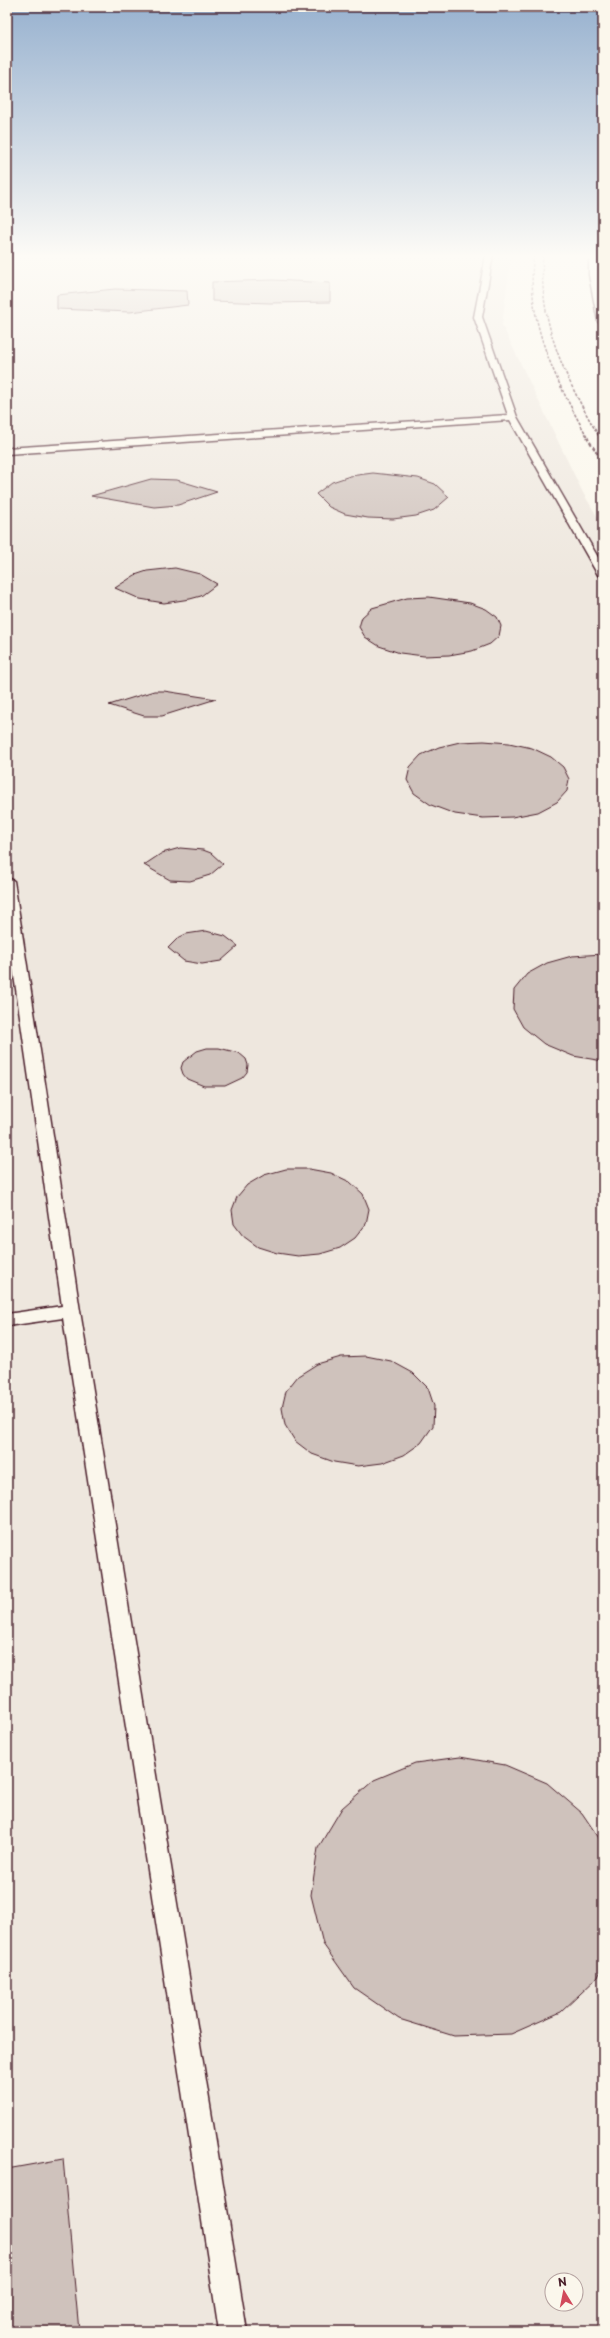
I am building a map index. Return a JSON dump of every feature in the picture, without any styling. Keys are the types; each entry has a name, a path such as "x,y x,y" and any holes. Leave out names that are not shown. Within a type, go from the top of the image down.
{"lane":[{"path":"494,364 512,417 603,575"},
{"path":"7,451 512,417"},
{"path":"7,881 71,1311 233,2331"},
{"path":"7,1320 71,1311"}],"shaded area":[{"path":"7,364 521,364 583,493 603,526 603,2331 7,2331"}],"building":[{"path":"373,473 418,478 435,484 449,497 434,510 416,516 393,519 368,518 345,514 329,507 316,494 332,482 350,476"},
{"path":"151,479 177,480 217,492 178,505 154,507 91,496"},
{"path":"175,568 200,574 217,584 201,596 164,603 140,599 115,588 135,575 147,571"},
{"path":"429,597 470,603 486,609 497,617 501,626 499,636 490,644 472,651 449,655 424,656 400,653 379,646 365,637 359,627 362,617 372,608 407,598"},
{"path":"154,691 164,691 216,699 162,716 144,716 109,705"},
{"path":"484,741 509,743 532,748 551,757 563,767 569,779 567,791 557,802 538,812 512,817 483,818 455,814 431,805 414,793 407,780 410,767 421,755 439,747 460,742"},
{"path":"180,848 203,850 211,853 223,864 210,875 190,881 170,880 144,865 162,853"},
{"path":"206,931 225,936 238,946 221,961 202,964 184,961 168,948 178,938 186,934"},
{"path":"603,954 603,1061 573,1056 544,1044 523,1027 513,1009 514,990 527,974 547,963 572,956"},
{"path":"207,1048 219,1048 239,1053 246,1059 248,1065 247,1072 242,1078 225,1086 204,1086 187,1079 181,1068 183,1062 197,1051"},
{"path":"286,1169 309,1169 331,1173 350,1182 363,1194 369,1209 366,1224 355,1238 340,1248 320,1254 298,1256 277,1253 258,1247 243,1236 234,1224 232,1210 237,1197 247,1185 264,1175"},
{"path":"366,1356 391,1361 413,1373 428,1388 434,1406 433,1426 421,1443 404,1455 382,1463 358,1466 334,1462 312,1454 295,1441 285,1425 282,1408 286,1391 298,1376 317,1364 341,1357"},
{"path":"460,1757 505,1765 547,1783 582,1813 603,1844 603,1966 598,1977 561,2012 511,2034 454,2036 399,2019 354,1988 323,1944 311,1895 318,1848 342,1808 374,1780 415,1763"},
{"path":"63,2159 79,2331 7,2331 7,2169"}],"railway":[{"path":"552,364 565,395 588,438"},
{"path":"562,364 576,395 600,438"},
{"path":"587,437 603,463"},
{"path":"599,437 603,443"}]}
